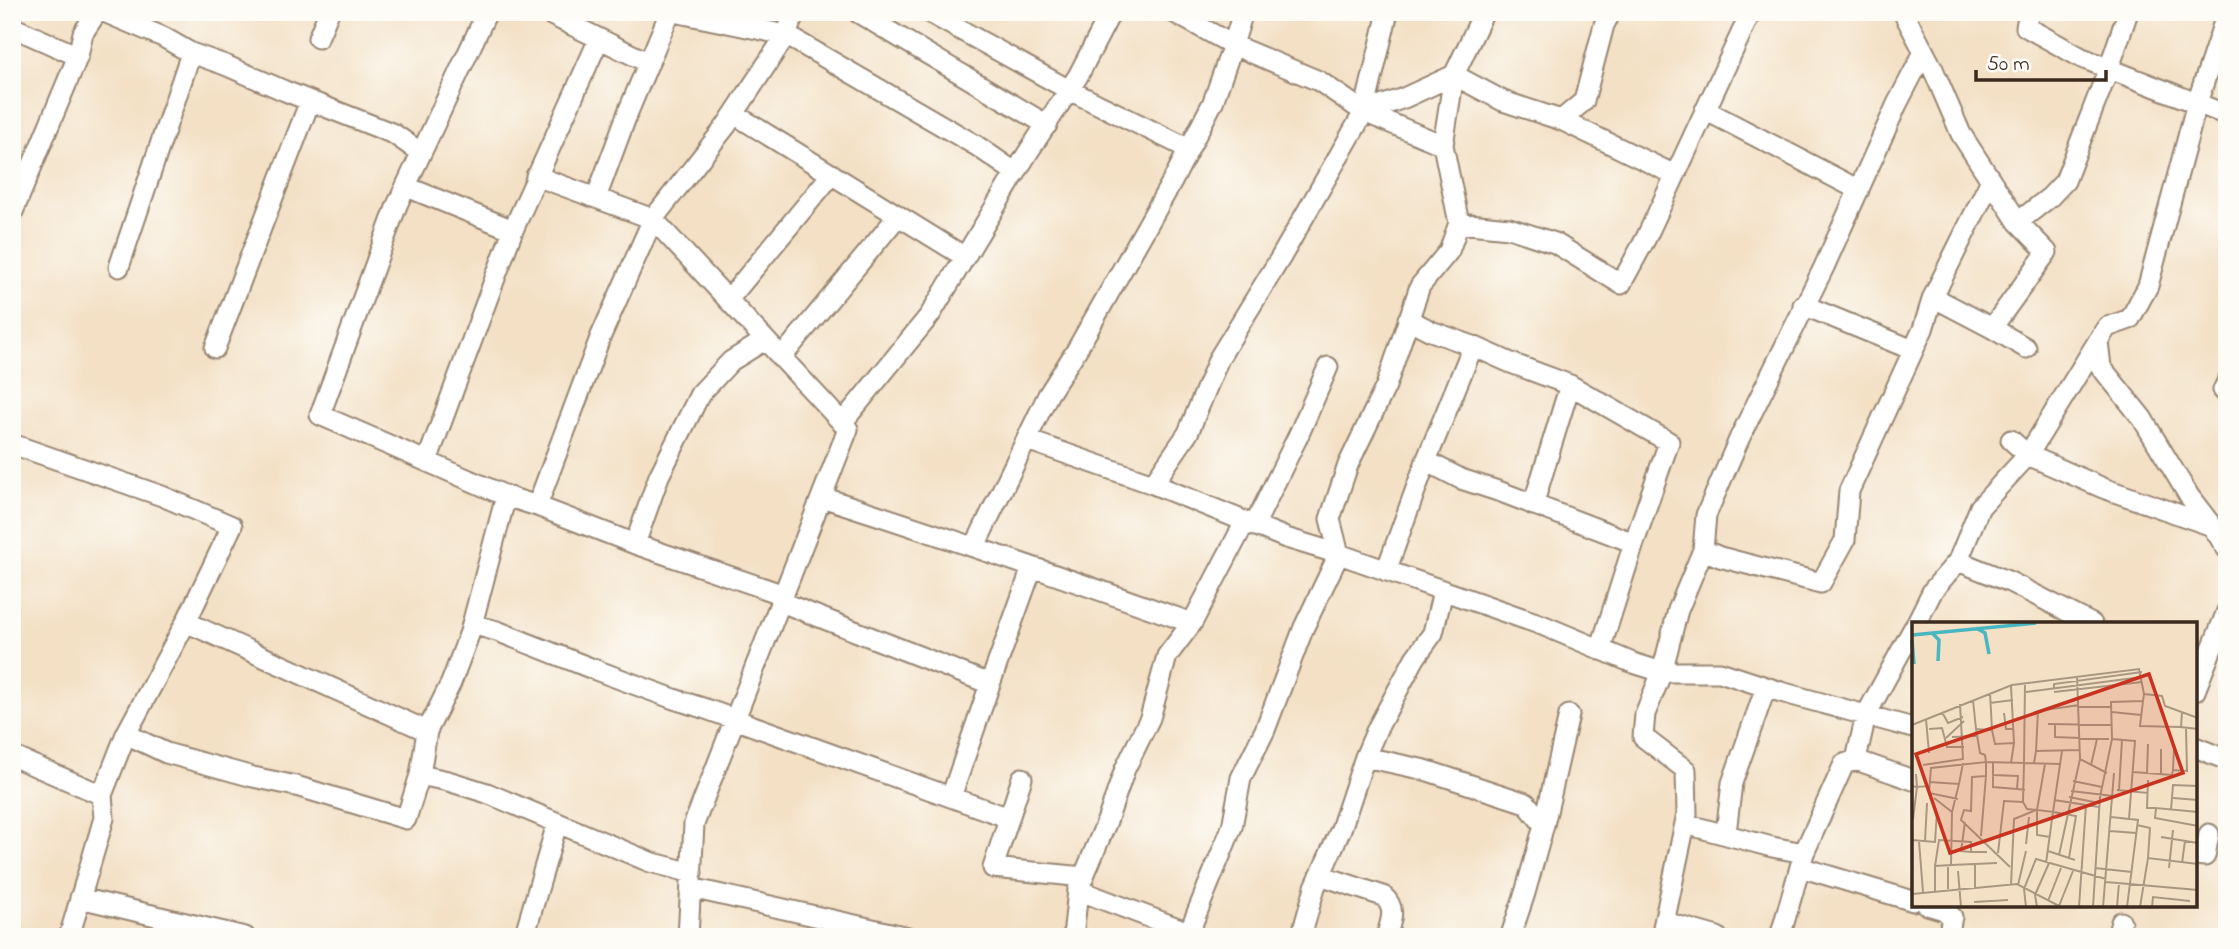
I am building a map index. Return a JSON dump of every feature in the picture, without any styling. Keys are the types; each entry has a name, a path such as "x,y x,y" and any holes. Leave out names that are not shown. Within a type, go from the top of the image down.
{"street":[{"path":"12,214 78,56 83,33 97,12"},
{"path":"104,12 163,37 191,53 394,134 421,153"},
{"path":"318,38 328,12"},
{"path":"487,12 397,205 320,415 506,496 782,599 990,684"},
{"path":"545,12 649,63"},
{"path":"596,198 672,12 786,35 977,146 1016,173"},
{"path":"537,506 600,338 653,219 734,114 786,35 795,12"},
{"path":"857,12 1047,124"},
{"path":"928,12 1069,90 1189,149"},
{"path":"842,423 929,315 1069,90 1111,12"},
{"path":"1173,12 1233,46 1318,81 1364,112 1443,145"},
{"path":"975,546 1048,395 1076,351 1213,102 1243,12"},
{"path":"1153,484 1188,433 1219,358 1364,112 1388,12"},
{"path":"1022,778 993,868 1081,884 1188,934 1232,827 1241,778 1265,730 1304,627 1339,554 1329,520 1348,465 1386,386 1420,286 1449,251 1459,223 1443,145 1454,75 1484,12"},
{"path":"1561,120 1584,101 1604,25 1612,12"},
{"path":"1459,223 1509,228 1555,243 1621,284 1751,12"},
{"path":"1903,12 1961,134 2018,222 2047,252 1992,328"},
{"path":"2029,12 2026,27 2082,58 2227,115"},
{"path":"2018,222 2050,197 2064,181 2129,12"},
{"path":"1917,622 1933,590 1958,561 1980,507 2028,455 2107,327 2130,319 2148,286 2197,103 2227,13"},
{"path":"12,27 78,56"},
{"path":"427,461 513,230 599,38"},
{"path":"1717,937 1663,929 1687,814 1686,770 1643,737 1645,714 1662,673 1678,610 1703,550 1706,515 1740,437 1824,267 1897,104 1924,52"},
{"path":"119,267 191,53"},
{"path":"1364,112 1404,98 1454,75"},
{"path":"1454,75 1503,101 1561,120 1675,175"},
{"path":"215,348 310,102"},
{"path":"1705,110 1858,190"},
{"path":"734,114 965,257"},
{"path":"728,300 832,174"},
{"path":"536,176 653,219 848,429 694,824 688,937"},
{"path":"1703,550 1720,557 1821,583 1845,540 1849,491 1923,329 1933,297 1991,180"},
{"path":"407,187 513,230"},
{"path":"781,358 898,216"},
{"path":"1933,297 2026,348"},
{"path":"1803,305 1913,350"},
{"path":"1408,319 1431,331 1570,385 1669,442 1600,650"},
{"path":"635,544 659,476 700,394 731,361 765,340"},
{"path":"2098,341 2101,367 2142,418 2189,496 2227,549"},
{"path":"1386,571 1426,461 1474,346"},
{"path":"1073,937 1081,884 1125,769 1150,718 1167,656 1192,623 1250,524 1300,433 1328,367"},
{"path":"1533,505 1570,385"},
{"path":"1027,440 1153,484 1286,538 1542,625 1662,673 1720,672 1912,728"},
{"path":"2011,440 2028,455 2103,488 2212,526"},
{"path":"12,444 162,496 232,526 187,622 126,734 102,794 104,818 69,937"},
{"path":"1426,461 1461,479 1634,543"},
{"path":"126,734 166,753 406,819 420,775 427,731 451,683 472,624 506,496"},
{"path":"822,497 975,546 1192,623"},
{"path":"1958,561 2010,582 2088,622"},
{"path":"951,797 1032,568"},
{"path":"1301,937 1320,875 1341,829 1365,757 1415,658 1433,633 1443,591"},
{"path":"2198,678 2221,639 2227,611"},
{"path":"187,622 427,731"},
{"path":"472,624 1009,818"},
{"path":"1856,760 1866,715 1912,631"},
{"path":"1726,833 1732,783 1766,687"},
{"path":"1515,936 1569,715"},
{"path":"2197,748 2227,760"},
{"path":"12,755 102,794"},
{"path":"1365,757 1425,770 1526,803 1544,825"},
{"path":"1780,937 1802,860 1844,764 1856,760 1912,780"},
{"path":"420,775 487,793 691,881 908,937"},
{"path":"524,937 557,824"},
{"path":"1685,824 1772,847 1912,901"},
{"path":"2197,855 2205,856 2209,834"},
{"path":"1320,875 1383,896 1391,903 1393,913 1386,937"},
{"path":"80,898 245,937"},
{"path":"1934,907 1944,910 1952,917 1948,937"}]}
